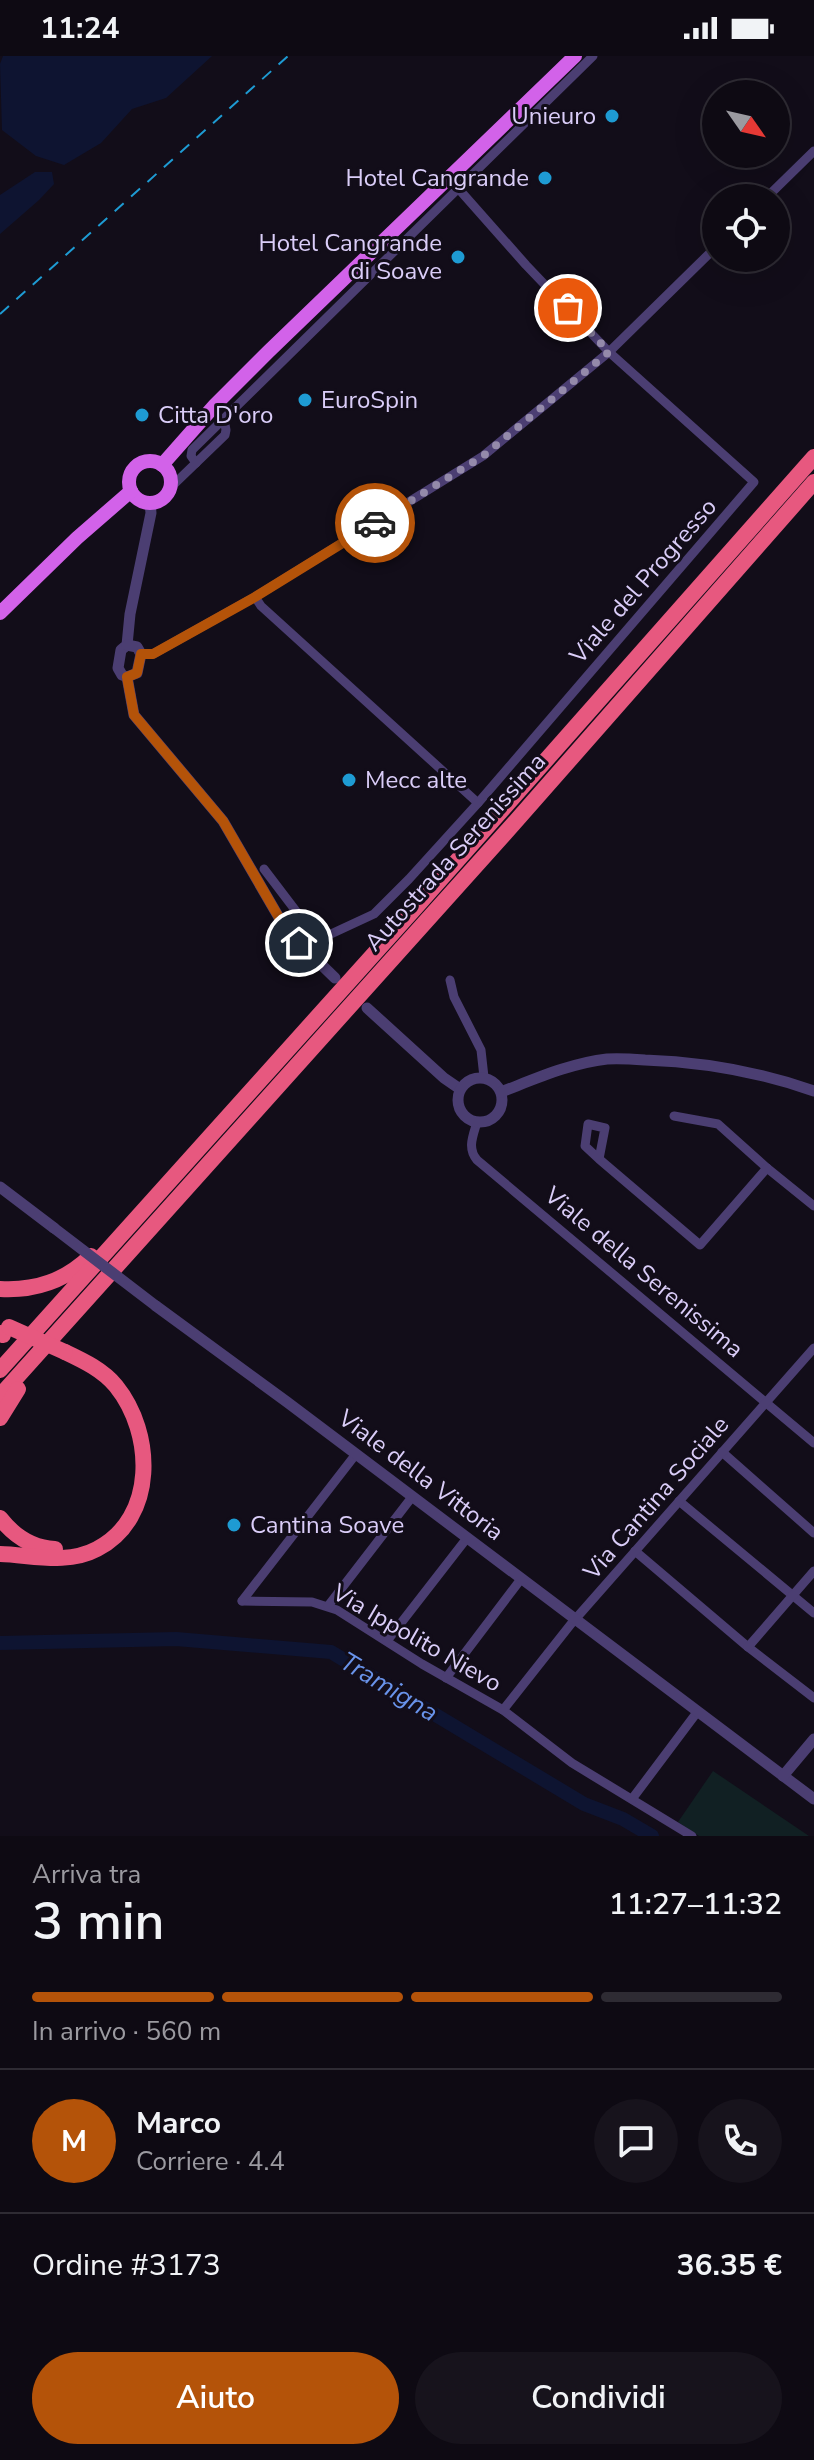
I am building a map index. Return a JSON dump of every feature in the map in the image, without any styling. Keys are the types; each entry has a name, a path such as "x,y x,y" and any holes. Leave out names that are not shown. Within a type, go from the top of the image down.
{"highway":[{"name":"Autostrada Serenissima","path":"0,1370 427,895 814,457"},
{"name":"Autostrada Serenissima","path":"0,1396 516,821 814,482"},
{"path":"0,1289 36,1288 68,1275 121,1225 152,1201"},
{"path":"0,1418 61,1327"},
{"path":"0,1554 70,1558 97,1549 122,1529 135,1508 143,1479 143,1448 130,1408 118,1388 83,1360 62,1356 3,1330"},
{"path":"0,1518 13,1532 34,1544 49,1549 75,1547 115,1524 130,1494 134,1453 123,1415 104,1387 62,1356"}],"main road":[{"path":"162,465 219,400 454,182 575,56"},
{"path":"148,461 162,465 170,475 170,488 160,500 150,503 141,501 131,491 130,476 138,464 148,461"},
{"path":"0,613 77,538 131,491"}],"street":[{"path":"170,488 196,463 191,456 192,450 454,182 593,56"},
{"path":"780,184 814,151"},
{"name":"Viale del Progresso","path":"264,869 318,940 374,914 478,803 754,482 609,352 526,265 454,182"},
{"path":"141,654 153,654 255,597 483,456 609,352 702,261"},
{"path":"150,503 151,513 130,614 127,645 121,650 118,668 127,677 134,715 223,821 281,921 335,978"},
{"path":"255,597 261,606 478,803"},
{"path":"127,645 137,647 141,654 137,673 127,677"},
{"path":"450,980 454,997 481,1050 484,1077"},
{"path":"367,1008 460,1089"},
{"path":"501,1092 568,1068 608,1059 709,1065 785,1081 814,1091"},
{"path":"484,1077 497,1085 501,1092 501,1107 492,1119 477,1122 470,1120 460,1110 458,1095 470,1079 484,1077"},
{"path":"674,1116 718,1124 814,1206"},
{"name":"Viale della Serenissima","path":"477,1122 472,1137 475,1157 814,1443"},
{"path":"599,1159 700,1245 767,1168"},
{"name":"Viale della Vittoria","path":"0,1187 814,1799"},
{"name":"Via Cantina Sociale","path":"575,1619 814,1348"},
{"path":"722,1452 814,1533"},
{"name":"Via Ippolito Nievo","path":"356,1454 242,1601 312,1602 328,1606 503,1710 575,1619"},
{"path":"328,1606 412,1497"},
{"path":"679,1501 814,1613"},
{"path":"387,1641 467,1538"},
{"path":"635,1551 748,1647 814,1698"},
{"path":"748,1647 814,1571"},
{"path":"446,1678 521,1579"},
{"path":"503,1710 572,1763 692,1836"},
{"path":"632,1799 698,1711"},
{"path":"783,1776 814,1739"}],"shaded area":[{"path":"713,1771 809,1836 699,1836 678,1822"}],"water":[{"path":"3,56 212,56 166,98 132,109 101,143 64,165 36,156 2,130 0,64"},
{"path":"35,172 52,172 54,184 0,234 0,195"}],"waterway":[{"name":"Tramigna","path":"0,1643 176,1639 331,1652 584,1804 623,1819 652,1836"}],"railway":[{"path":"0,314 288,56"}],"way so far":[{"path":"375,523 483,456 609,352 568,308"}],"place":[{"name":"Unieuro","path":"612,116"},
{"name":"Hotel Cangrande","path":"545,178"},
{"name":"Hotel Cangrande di Soave","path":"458,257"},
{"name":"EuroSpin","path":"305,400"},
{"name":"Citta D'oro","path":"142,415"},
{"name":"Mecc alte","path":"349,780"},
{"name":"Cantina Soave","path":"234,1525"}],"route":[{"path":"299,943 281,921 223,821 134,715 127,677 137,673 141,654 153,654 255,597 375,523"}]}
